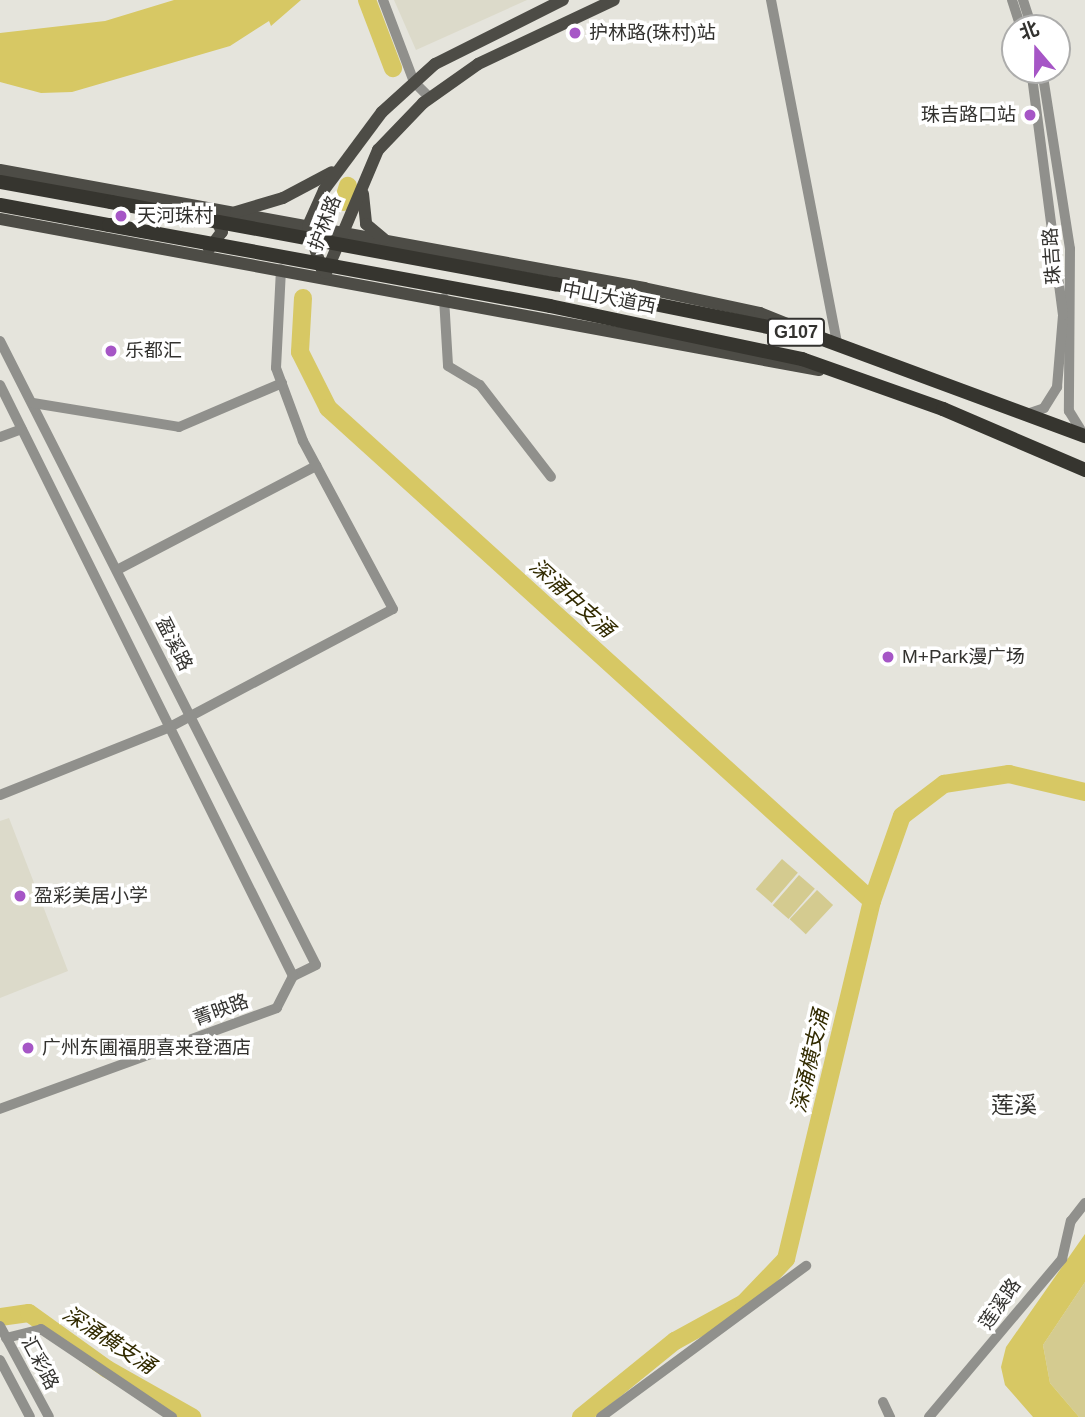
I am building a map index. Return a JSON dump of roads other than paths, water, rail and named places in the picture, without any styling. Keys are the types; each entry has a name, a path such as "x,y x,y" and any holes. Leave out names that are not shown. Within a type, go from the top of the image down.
{"highway":[{"name":"中山大道西","path":"0,182 555,284 817,337 1085,435"},
{"name":"中山大道西","path":"0,205 754,346 849,375 1085,470"}],"main road":[{"name":"护林路","path":"325,277 308,226 341,166 414,82 463,49 563,0"},
{"name":"护林路","path":"325,277 366,173 429,97 478,64 614,0"},
{"path":"232,213 283,198 341,166"},
{"path":"0,170 731,305 817,337"},
{"path":"366,173 362,215 387,241"},
{"path":"195,253 215,246 222,232 207,209"},
{"path":"0,219 444,298 849,375"}],"street":[{"path":"383,0 414,82 429,97"},
{"path":"771,0 837,343"},
{"name":"珠吉路","path":"1027,414 1044,408 1057,387 1063,315 1033,84"},
{"name":"珠吉路","path":"1044,84 1070,249 1069,411 1085,435"},
{"path":"0,795 170,727 393,609 316,466 282,383 273,342 281,269"},
{"path":"444,298 448,366 481,385 551,477"},
{"name":"盈溪路","path":"0,341 316,965 293,976"},
{"path":"33,403 179,427 282,383"},
{"path":"0,385 293,976"},
{"path":"0,437 22,429"},
{"path":"117,570 316,466"},
{"name":"菁映路","path":"0,1110 277,1009 293,976"},
{"name":"莲溪路","path":"929,1417 1062,1259 1071,1222 1085,1203"},
{"path":"601,1417 806,1266"},
{"path":"3,1331 41,1329 172,1417"},
{"name":"汇彩路","path":"3,1331 49,1417"},
{"name":"汇彩路","path":"0,1360 30,1417"},
{"path":"883,1402 890,1417"}],"waterway":[{"name":"深涌中支涌","path":"367,0 393,68"},
{"name":"深涌中支涌","path":"343,202 348,186"},
{"name":"深涌中支涌","path":"303,298 300,352 328,408 872,901"},
{"name":"深涌横支涌","path":"581,1417 675,1341 744,1303 786,1259 872,901 902,816 944,784 1009,774 1085,792"},
{"name":"深涌横支涌","path":"0,1317 29,1313 107,1369 192,1417"}],"place":[{"name":"护林路(珠村)站","path":"575,33"},
{"name":"珠吉路口站","path":"1030,115"},
{"name":"天河珠村","path":"121,216"},
{"name":"乐都汇","path":"111,351"},
{"name":"M+Park漫广场","path":"888,657"},
{"name":"盈彩美居小学","path":"20,896"},
{"name":"广州东圃福朋喜来登酒店","path":"28,1048"}],"district":[{"name":"莲溪","path":"1014,1105"}]}
